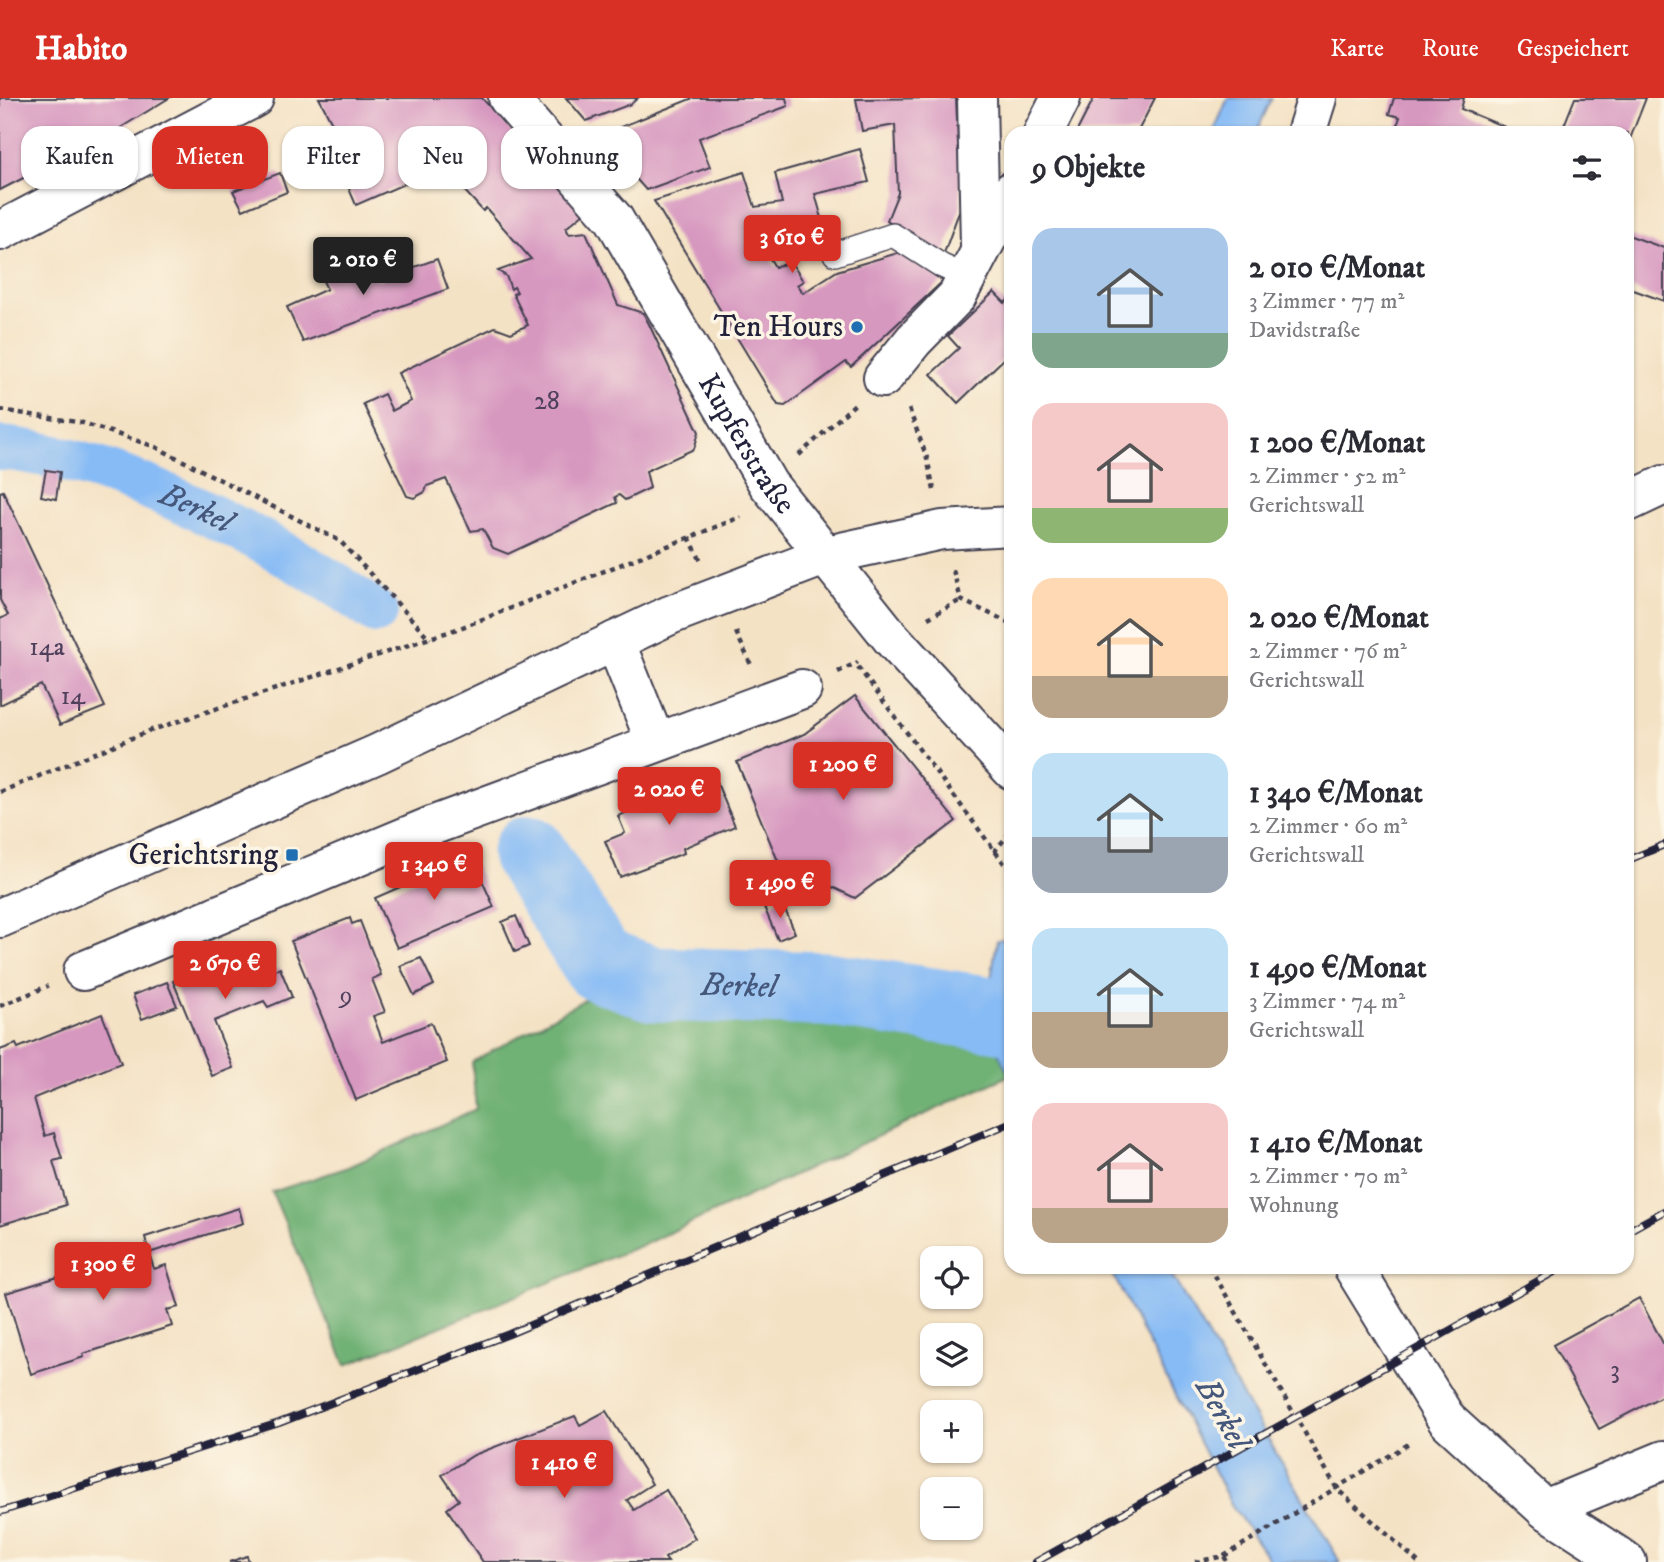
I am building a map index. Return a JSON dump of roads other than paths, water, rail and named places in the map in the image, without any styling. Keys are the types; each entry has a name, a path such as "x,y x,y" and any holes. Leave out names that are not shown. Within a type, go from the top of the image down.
{"street":[{"path":"0,231 254,98"},
{"name":"Kupferstraße","path":"508,98 614,219 775,493 892,639 1004,762"},
{"path":"973,265 977,98"},
{"path":"1047,126 1061,98"},
{"path":"1308,126 1317,98"},
{"path":"883,378 914,340 957,296 1004,206"},
{"path":"1634,499 1664,485"},
{"path":"0,918 377,754 670,615 827,555 942,530 1004,526"},
{"path":"615,641 655,741"},
{"path":"83,971 434,825 655,741 802,689"},
{"path":"1357,1274 1447,1420 1545,1509 1627,1562"},
{"path":"1545,1509 1664,1460"}],"lane":[{"path":"835,254 893,236 942,266 973,265"}],"water":[{"path":"1228,98 1272,98 1259,126 1216,126"},
{"path":"1004,939 1004,1064 984,1024 997,940"},
{"path":"1113,1274 1171,1274 1340,1562 1271,1562 1231,1504"}],"waterway":[{"name":"Berkel","path":"0,448 46,455 95,468 196,508 293,559 376,612"},
{"name":"Berkel","path":"529,853 599,964 654,984 826,989 1004,1016"}],"railway":[{"path":"1634,858 1664,845"},
{"path":"0,1512 279,1423 509,1334 1004,1125"},
{"path":"1634,1228 1664,1211"},
{"path":"1036,1562 1550,1274"}],"place":[{"name":"Ten Hours","path":"857,327"},
{"name":"Gerichtsring","path":"292,855"}]}
